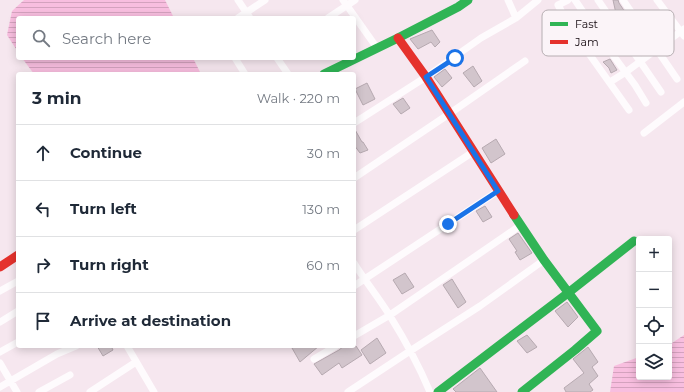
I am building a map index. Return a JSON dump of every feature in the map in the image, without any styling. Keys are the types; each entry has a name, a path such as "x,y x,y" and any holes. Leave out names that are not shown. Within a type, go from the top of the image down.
{"street":[{"path":"238,0 248,15 265,0"},
{"path":"330,16 345,3 355,0"},
{"path":"356,58 458,7 468,0"},
{"path":"508,0 516,18"},
{"path":"356,122 426,77 481,38 516,18 538,0"},
{"path":"556,3 568,0"},
{"path":"576,0 583,10"},
{"path":"598,0 605,10"},
{"path":"623,0 630,10"},
{"path":"657,0 665,10"},
{"path":"345,3 354,16"},
{"path":"356,18 377,48"},
{"path":"674,21 683,32 674,38"},
{"path":"398,38 426,77 498,191 544,260 596,331 575,350 522,392"},
{"path":"591,56 629,110"},
{"path":"614,56 646,103"},
{"path":"636,56 661,92"},
{"path":"610,82 648,56"},
{"path":"660,56 677,79"},
{"path":"236,60 244,72"},
{"path":"278,60 287,72"},
{"path":"328,72 353,60"},
{"path":"356,177 525,61"},
{"path":"644,133 684,102"},
{"path":"356,229 473,152"},
{"path":"356,285 498,191"},
{"path":"356,335 390,315 521,225"},
{"path":"438,392 634,241"},
{"path":"0,267 16,256"},
{"path":"348,392 480,306 544,260"},
{"path":"356,266 364,280 390,315 430,392"},
{"path":"0,291 16,283"},
{"path":"0,322 16,312"},
{"path":"0,352 16,343"},
{"path":"0,387 57,354 71,348"},
{"path":"128,348 154,392"},
{"path":"314,359 333,348"},
{"path":"90,392 136,362"},
{"path":"0,363 17,392"},
{"path":"39,392 70,375"}],"shaded area":[{"path":"24,0 165,0 173,16 16,16 16,49 7,35 12,11"},
{"path":"24,60 194,60 200,72 32,72"},
{"path":"684,335 684,392 610,392 614,366 636,358 636,380 672,380 672,343"}],"building":[{"path":"613,0 618,0 624,10 615,10"},
{"path":"432,30 440,42 435,47 431,42 418,49 410,39"},
{"path":"610,59 617,70 611,73 609,68 603,62"},
{"path":"473,66 482,81 474,87 463,73"},
{"path":"445,69 452,78 442,87 434,77"},
{"path":"367,83 375,99 363,105 356,88"},
{"path":"403,98 410,108 401,114 393,104"},
{"path":"356,132 368,150 360,153 356,148"},
{"path":"496,139 505,154 491,163 482,148"},
{"path":"485,206 492,217 483,222 476,211"},
{"path":"518,233 532,253 520,260 515,252 517,251 509,239"},
{"path":"405,273 414,287 402,294 393,280"},
{"path":"452,279 466,302 458,308 443,285"},
{"path":"567,302 578,317 568,327 555,311"},
{"path":"527,335 537,347 527,353 517,341"},
{"path":"377,338 386,353 370,364 361,350"},
{"path":"356,346 362,355 342,368 339,363 322,375 314,364 342,348 356,348"},
{"path":"588,347 598,362 592,367 598,376 589,384 593,390 590,392 566,392 564,388 584,373 573,359"},
{"path":"98,348 112,348 113,350 103,356"},
{"path":"292,348 317,348 300,362"},
{"path":"480,368 497,392 456,392 453,389"}],"traffic: fast":[{"path":"356,58 458,7 468,0"},
{"path":"328,72 353,60"},
{"path":"514,215 544,260 597,331 522,392"},
{"path":"438,392 634,241"}],"traffic: jam":[{"path":"398,38 426,77 514,215"},
{"path":"0,267 16,256"}],"route":[{"path":"448,224 498,191 426,77 455,58"}]}
